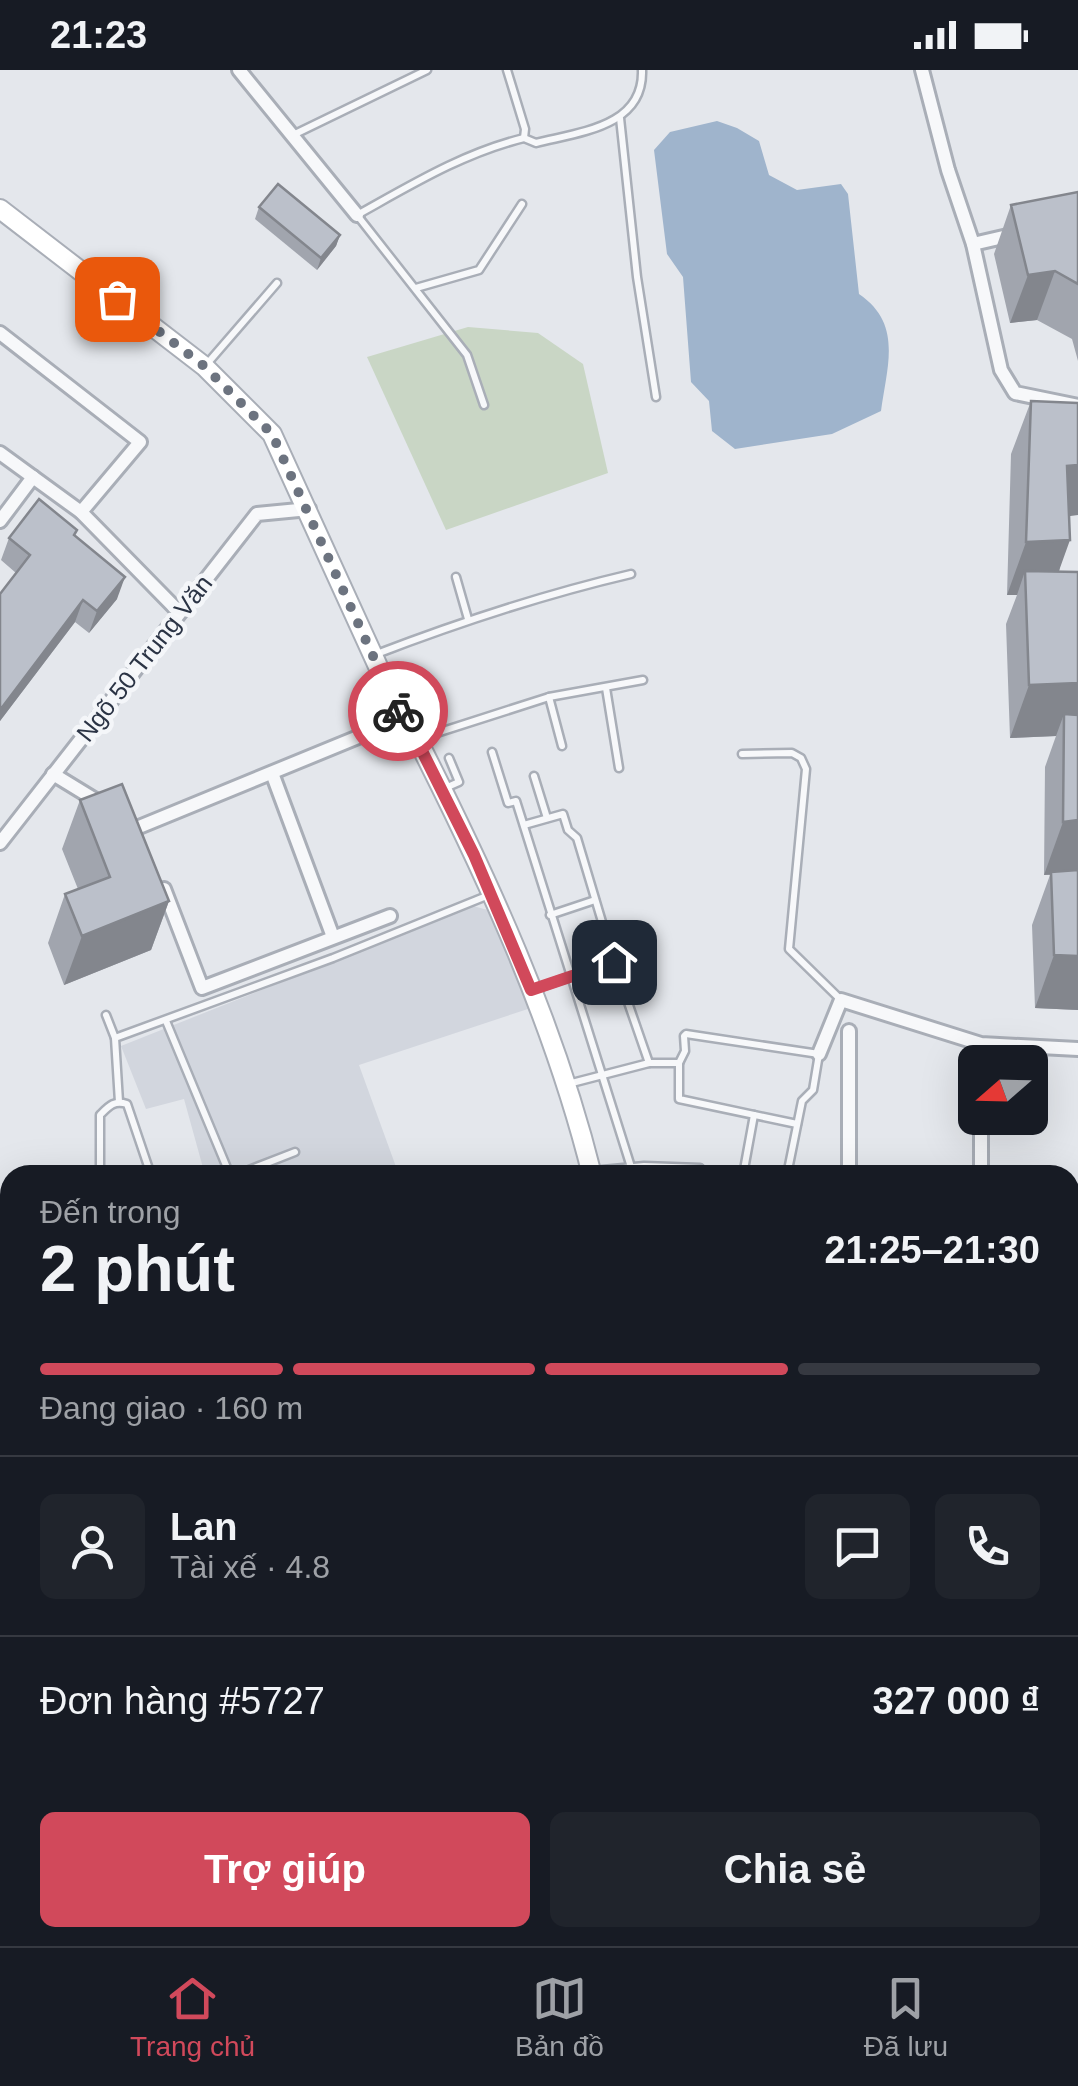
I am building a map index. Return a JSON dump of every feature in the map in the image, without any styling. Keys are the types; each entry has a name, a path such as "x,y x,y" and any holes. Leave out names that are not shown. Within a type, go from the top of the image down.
{"street":[{"path":"239,70 356,215"},
{"path":"922,70 972,244 1001,370 1015,394 1078,406"},
{"path":"0,209 204,366 272,434 402,719 442,789 492,893 566,1084 589,1165"},
{"path":"972,244 1025,233"},
{"path":"0,333 140,442 81,512"},
{"path":"0,452 81,512 179,612"},
{"path":"0,521 33,478"},
{"name":"Ngõ 50 Trung Văn","path":"0,843 257,514 308,509"},
{"path":"139,827 402,719"},
{"path":"272,773 332,938"},
{"path":"53,774 110,809"},
{"path":"125,818 139,827 146,844"},
{"path":"160,880 202,988 390,916"},
{"path":"819,1054 841,1000 981,1044 1078,1049"},
{"path":"848,1165 849,1031"},
{"path":"981,1135 981,1165"}],"lane":[{"path":"292,135 427,70"},
{"path":"507,70 525,129 524,138"},
{"path":"484,404 467,355 356,215 433,171 484,150 524,138 536,143 620,118 638,99 642,70"},
{"path":"620,118 656,397"},
{"path":"416,288 479,270 522,204"},
{"path":"204,366 278,283"},
{"path":"373,656 468,618 544,594 630,574"},
{"path":"456,577 468,618"},
{"path":"416,739 550,697 643,680"},
{"path":"606,688 619,768"},
{"path":"550,697 562,746"},
{"path":"492,752 508,803 516,801 630,1165"},
{"path":"742,754 792,754 802,758 806,769 790,949 841,1000"},
{"path":"442,789 459,782 449,758"},
{"path":"534,776 547,818"},
{"path":"524,825 563,814 568,830 578,838 614,962 650,1064"},
{"path":"115,1038 492,893"},
{"path":"550,915 596,900"},
{"path":"531,990 649,950"},
{"path":"106,1015 115,1038 119,1102"},
{"path":"166,1021 229,1165"},
{"path":"790,1165 802,1102 813,1090 819,1054 684,1036 679,1099 797,1124"},
{"path":"566,1084 650,1064 679,1063"},
{"path":"99,1165 100,1115 119,1102 127,1104 148,1165"},
{"path":"745,1165 754,1115"},
{"path":"260,1165 295,1152"}],"shaded area":[{"path":"473,906 495,912 531,1008 359,1065 395,1165 202,1165 184,1099 146,1109 121,1046"}],"green space":[{"path":"468,327 538,333 583,364 608,473 446,530 367,357"}],"water":[{"path":"717,121 759,141 769,175 797,190 841,184 848,194 859,294 882,319 887,332 888,362 881,411 832,434 735,449 712,431 709,401 691,382 683,277 667,254 654,150 670,132"}],"building":[{"path":"278,184 340,235 321,258 259,207"},
{"path":"1078,192 1078,284 1055,271 1028,275 1011,205"},
{"path":"1031,401 1078,403 1078,465 1067,466 1070,540 1026,542"},
{"path":"39,499 77,530 74,535 125,577 97,611 83,600 0,710 0,594 30,555 9,538"},
{"path":"1025,571 1078,572 1078,683 1029,685"},
{"path":"1064,714 1078,715 1078,820 1063,822"},
{"path":"122,784 169,901 82,936 65,894 110,877 80,800"},
{"path":"1078,870 1078,956 1054,955 1051,872"}],"way so far":[{"path":"117,299 204,366 272,434 398,711"}],"route":[{"path":"398,711 474,855 531,990 614,962"}]}
